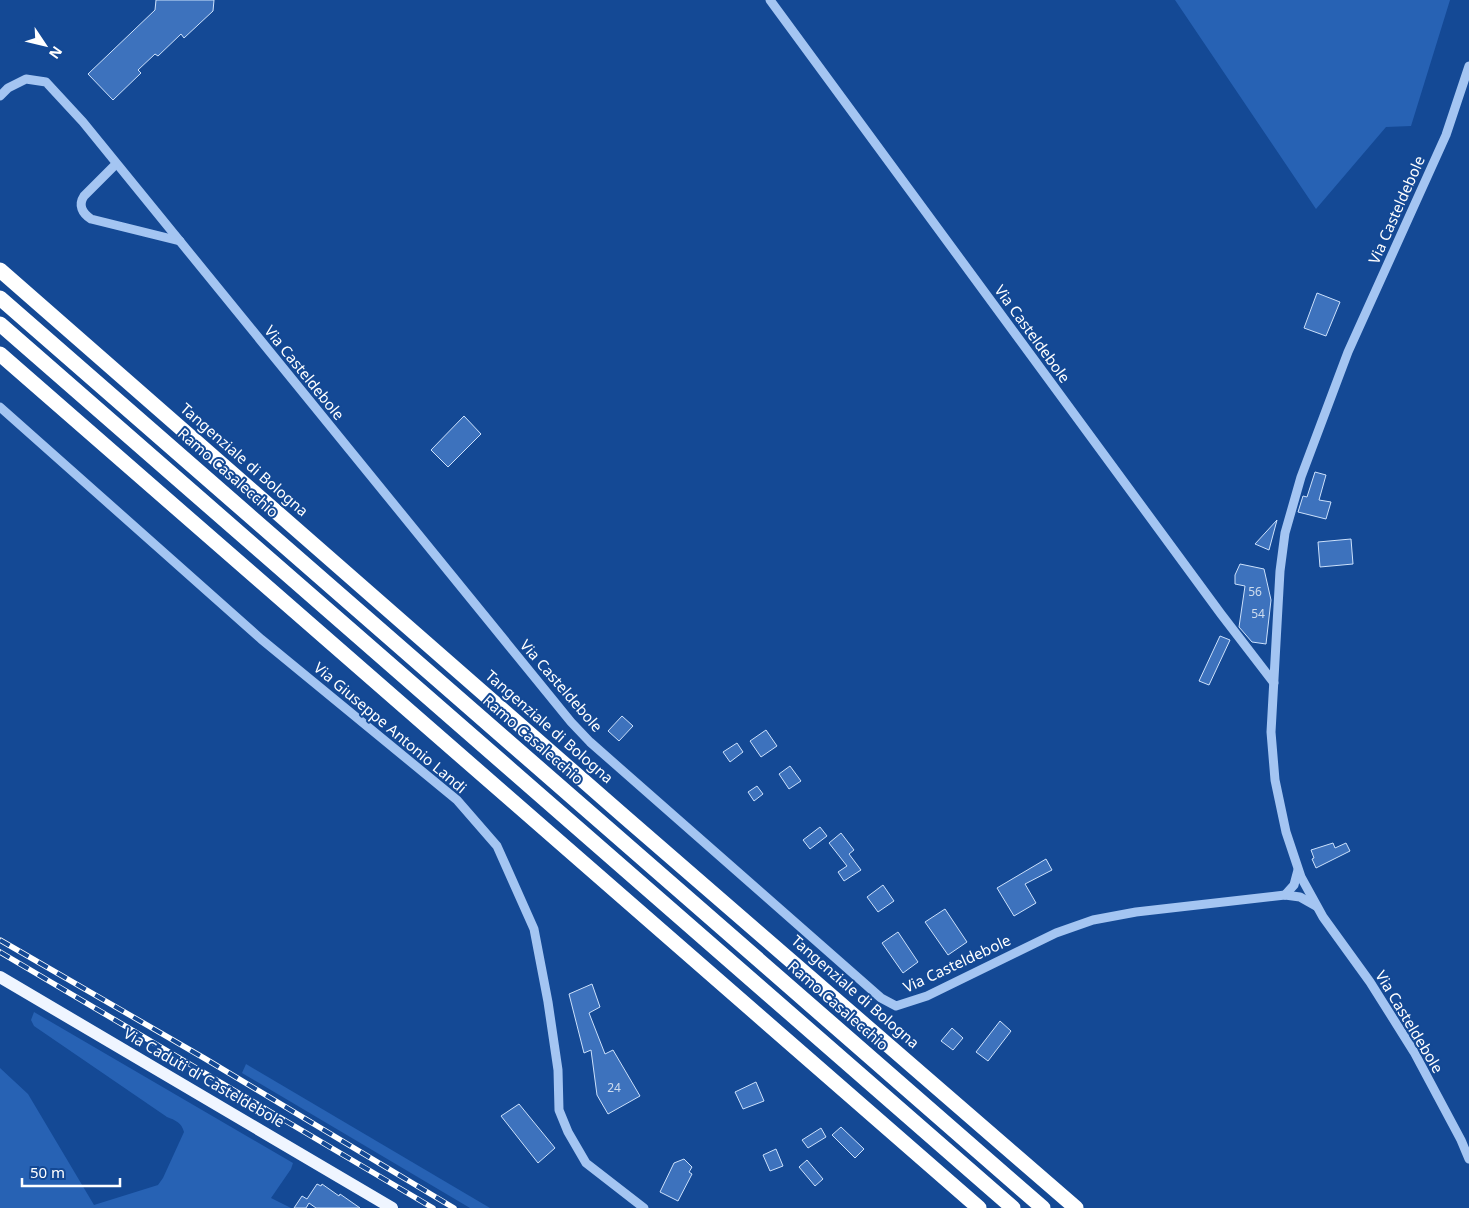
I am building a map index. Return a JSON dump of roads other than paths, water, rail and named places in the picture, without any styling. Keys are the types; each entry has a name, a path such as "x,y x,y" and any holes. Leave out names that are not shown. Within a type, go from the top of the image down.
{"highway":[{"name":"Tangenziale di Bologna","path":"0,270 626,818 1076,1208"},
{"name":"Ramo Casalecchio","path":"0,298 1043,1208"},
{"path":"0,324 1013,1208"},
{"path":"0,354 980,1208"}],"main road":[{"name":"Via Caduti di Casteldebole","path":"0,977 392,1208"}],"street":[{"name":"Via Casteldebole","path":"770,0 1274,683"},
{"name":"Via Casteldebole","path":"1469,66 1446,135 1348,352 1301,477 1286,533 1280,571 1271,732 1275,780 1286,832 1298,870 1316,906 1370,982 1414,1052 1461,1140 1469,1159"},
{"name":"Via Casteldebole","path":"0,96 8,88 26,79 46,82 83,122 571,722 590,742 881,998 896,1006 927,996 1056,932 1093,920 1136,912 1285,895 1300,897 1316,906"},
{"path":"116,164 80,201 84,215 91,219 180,241"},
{"name":"Via Giuseppe Antonio Landi","path":"0,407 261,639 456,800 497,846 534,928 558,1070 560,1110 568,1132 586,1163 644,1208"},
{"path":"1285,895 1294,885 1298,870"}],"railway":[{"path":"0,940 204,1058 454,1208"},
{"path":"0,952 433,1208"}]}
